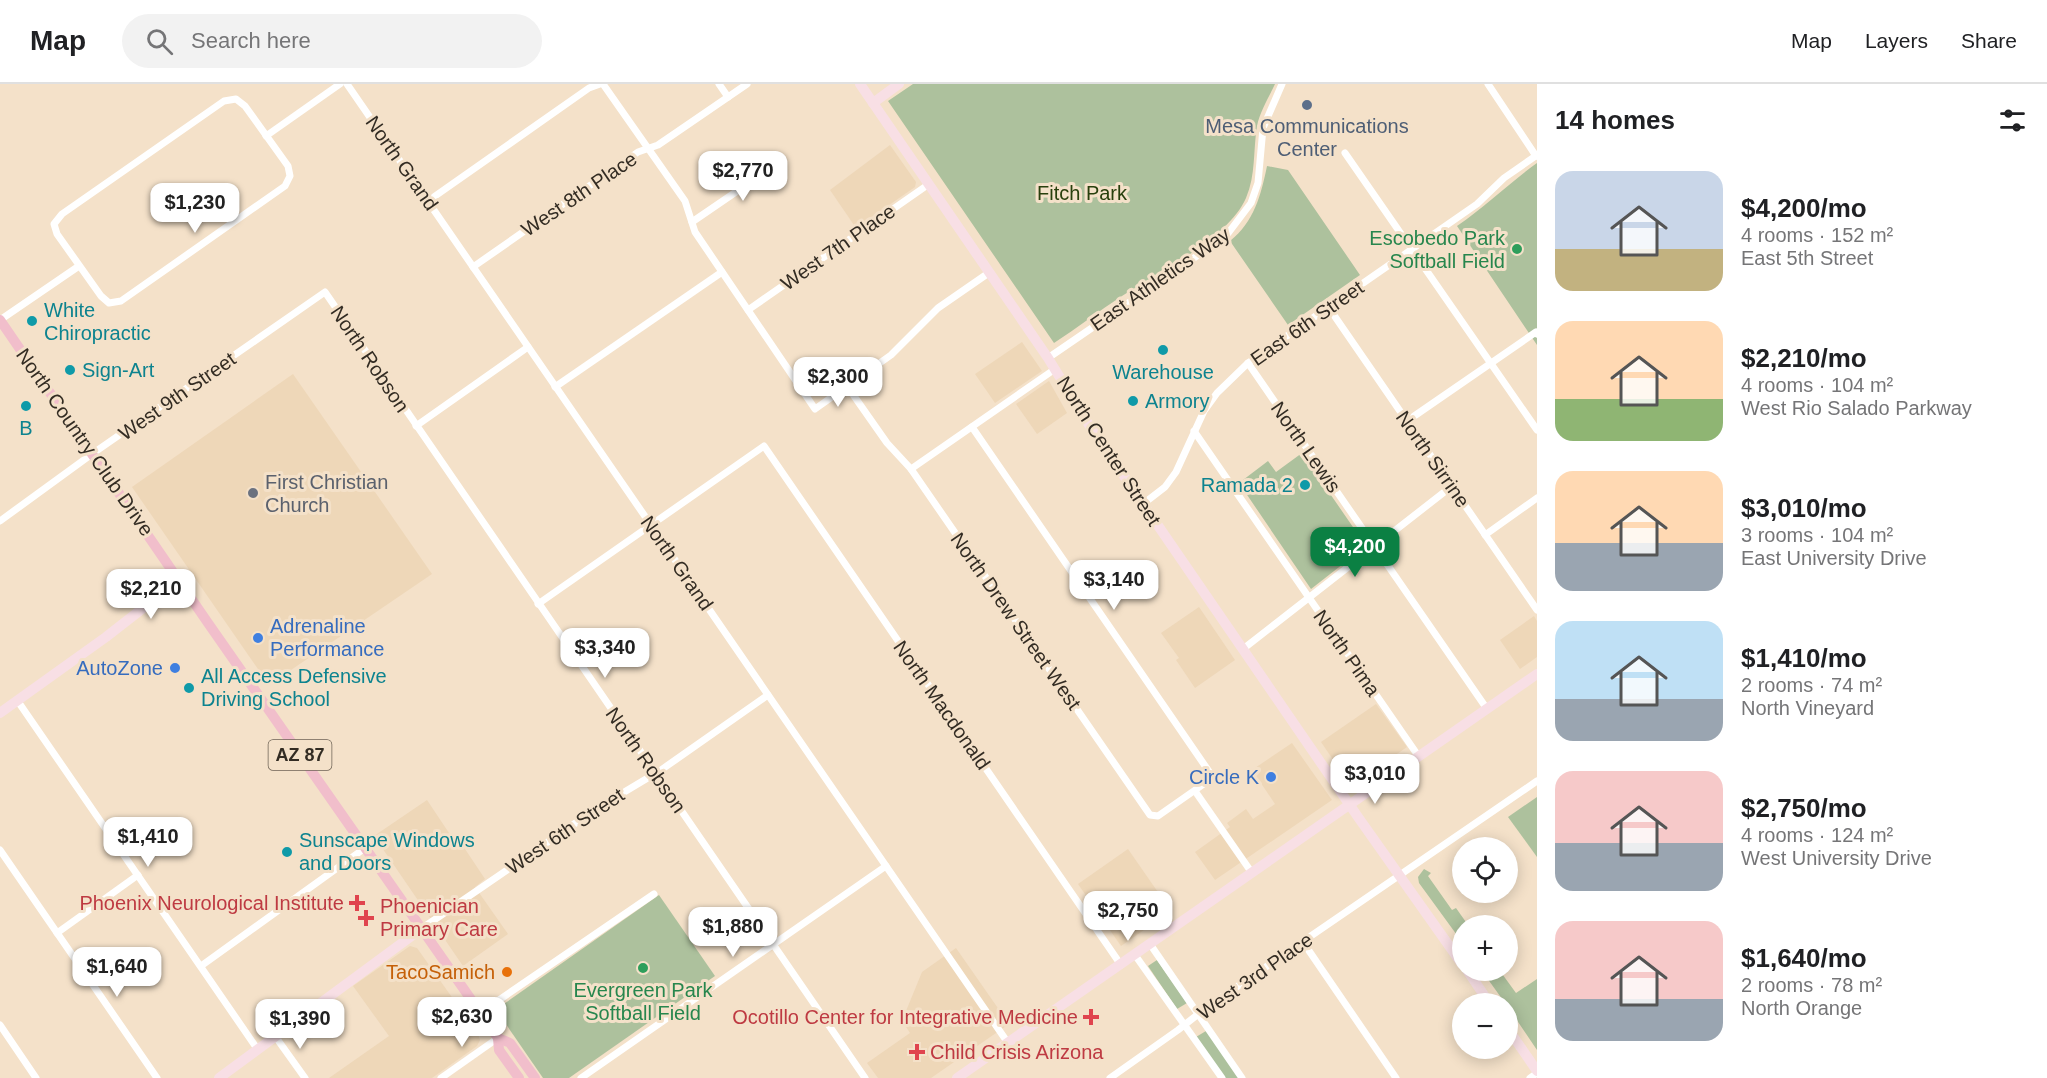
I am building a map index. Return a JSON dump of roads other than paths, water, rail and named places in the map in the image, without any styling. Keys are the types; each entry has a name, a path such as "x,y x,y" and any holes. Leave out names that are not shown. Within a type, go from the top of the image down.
{"main road":[{"name":"North Country Club Drive","path":"0,320 498,1038 499,1050 519,1078"},
{"name":"North Country Club Drive","path":"498,1038 510,1043 535,1078"}],"street":[{"path":"266,136 340,84"},
{"name":"North Grand","path":"347,84 1008,1043"},
{"path":"428,201 589,88 602,84 685,201 695,232 815,409 891,355 938,308 990,272"},
{"path":"719,84 728,97"},
{"name":"West 8th Place","path":"473,267 638,152 658,145 747,84"},
{"name":"North Center Street","path":"860,84 1048,358 1089,425 1143,504 1452,949"},
{"path":"873,102 899,84"},
{"name":"East Athletics Way","path":"1048,358 1226,236 1237,224 1251,203 1258,183 1263,128 1282,84"},
{"path":"1488,84 1537,155"},
{"path":"236,99 245,106 266,136 288,166 290,176 285,186 121,301 109,303 101,296 57,234 54,224 62,214 224,101 236,99"},
{"path":"1345,153 1537,430"},
{"name":"East 6th Street","path":"1143,504 1165,487 1204,411 1217,393 1248,363 1477,204 1504,178 1537,155"},
{"path":"692,222 781,161"},
{"name":"West 7th Place","path":"748,310 929,184"},
{"path":"0,320 79,266"},
{"path":"555,387 722,272"},
{"name":"North Robson","path":"325,292 865,1078"},
{"name":"West 9th Street","path":"0,521 325,292"},
{"name":"North Sirrine","path":"1329,308 1537,610"},
{"path":"1407,421 1537,333"},
{"path":"416,426 528,347"},
{"name":"North Lewis","path":"1248,363 1487,710"},
{"path":"911,469 1055,369"},
{"name":"North Drew Street West","path":"847,386 887,443 911,469 1150,815 1158,816 1195,791"},
{"path":"972,427 1210,773 1208,781 1195,791 1252,873"},
{"name":"North Pima","path":"1194,431 1419,757"},
{"name":"North Macdonald","path":"651,525 764,446 1121,964"},
{"path":"1243,649 1452,486"},
{"path":"1485,535 1537,498"},
{"path":"538,604 651,525"},
{"path":"0,713 106,637 179,580"},
{"path":"957,1078 1537,674"},
{"name":"West 6th Street","path":"219,1078 421,929 768,695"},
{"path":"18,700 258,1050"},
{"name":"West 3rd Place","path":"1110,1078 1198,1014 1537,781"},
{"path":"201,966 365,848"},
{"path":"0,850 157,1078"},
{"path":"581,1078 886,866"},
{"path":"57,933 138,874"},
{"path":"480,1013 654,894"},
{"path":"1303,942 1395,1078"},
{"path":"1150,944 1242,1078"},
{"path":"1135,955 1222,1078"},
{"path":"0,1025 36,1078"},
{"path":"275,1036 305,1078"},
{"path":"441,1078 498,1038"},
{"path":"1518,1044 1537,1072 1530,1078"}],"place":[{"name":"Mesa Communications Center","path":"1307,105"},
{"name":"Escobedo Park Softball Field","path":"1517,249"},
{"name":"White Chiropractic","path":"32,321"},
{"name":"Warehouse","path":"1163,350"},
{"name":"Sign-Art","path":"70,370"},
{"name":"Armory","path":"1133,401"},
{"name":"B","path":"26,406"},
{"name":"Ramada 2","path":"1305,485"},
{"name":"First Christian Church","path":"253,493"},
{"name":"Adrenaline Performance","path":"258,638"},
{"name":"AutoZone","path":"175,668"},
{"name":"All Access Defensive Driving School","path":"189,688"},
{"name":"Circle K","path":"1271,777"},
{"name":"Sunscape Windows and Doors","path":"287,852"},
{"name":"Phoenix Neurological Institute","path":"357,903"},
{"name":"Phoenician Primary Care","path":"366,918"},
{"name":"Evergreen Park Softball Field","path":"643,968"},
{"name":"TacoSamich","path":"507,972"},
{"name":"Ocotillo Center for Integrative Medicine","path":"1091,1017"},
{"name":"Child Crisis Arizona","path":"917,1052"}],"park label":[{"name":"Fitch Park","path":"1082,193"}]}
